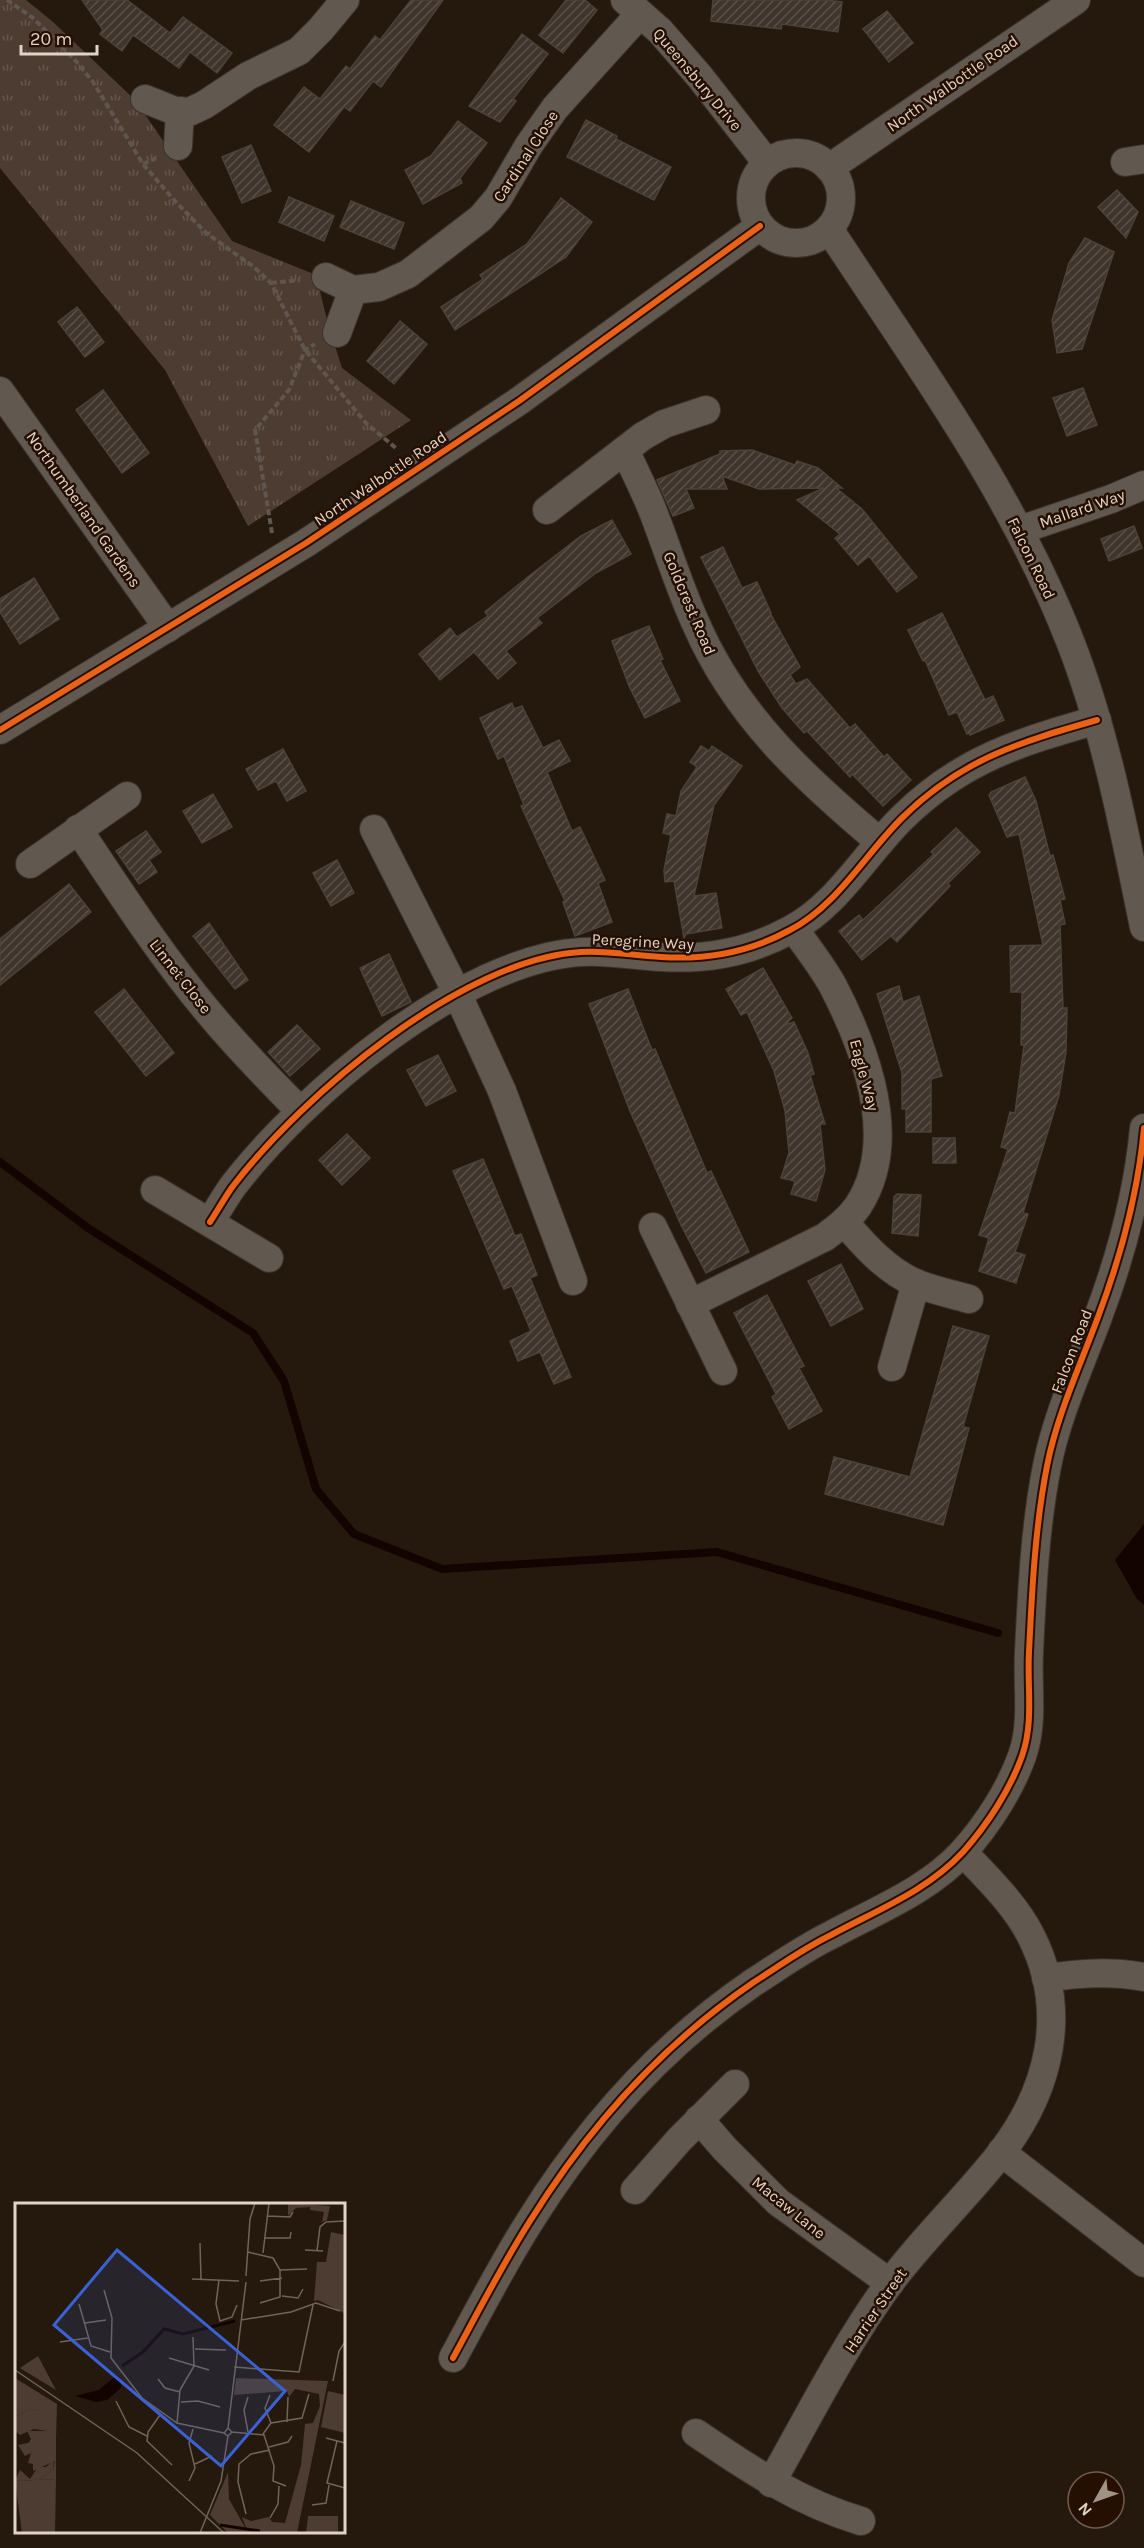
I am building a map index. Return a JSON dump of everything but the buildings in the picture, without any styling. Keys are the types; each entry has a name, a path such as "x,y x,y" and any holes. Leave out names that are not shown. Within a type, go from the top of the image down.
{"street":[{"path":"145,99 164,108 189,112 204,105 248,76 299,51 345,0"},
{"name":"North Walbottle Road","path":"829,168 1076,0"},
{"name":"Queensbury Drive","path":"633,7 660,31 700,76 766,163"},
{"name":"Cardinal Close","path":"353,290 379,287 408,274 481,218 498,198 529,145 555,108 633,7"},
{"path":"178,146 180,111"},
{"path":"799,153 816,157 829,168 838,182 841,197 838,213 829,229 803,242 787,242 772,236 760,226 752,211 751,194 756,177 766,163 782,155 799,153"},
{"name":"North Walbottle Road","path":"0,730 277,561 416,470 519,401 760,226"},
{"name":"Falcon Road","path":"829,229 986,469 1020,530 1071,642 1097,720 1120,810 1144,927"},
{"path":"326,277 353,290 337,333"},
{"name":"Northumberland Gardens","path":"0,391 168,628"},
{"path":"547,510 625,450 664,424 706,410"},
{"name":"Goldcrest Road","path":"625,450 651,507 696,625 738,698 765,734 793,765 880,842"},
{"name":"Mallard Way","path":"1020,530 1111,499 1144,485"},
{"name":"Peregrine Way","path":"210,1222 232,1187 300,1111 408,1024 457,993 507,969 548,956 603,951 689,958 717,956 770,941 794,929 838,891 880,842 926,797 980,761 1006,748 1097,720"},
{"path":"30,864 127,796"},
{"name":"Linnet Close","path":"78,829 132,911 211,1016 300,1111"},
{"path":"374,829 457,993 522,1141 573,1281"},
{"name":"Eagle Way","path":"690,1304 825,1237 844,1222 862,1197 874,1165 877,1143 876,1114 864,1059 832,984 794,929"},
{"name":"Falcon Road","path":"453,2358 528,2223 562,2172 600,2123 651,2067 750,1985 828,1936 927,1884 963,1852 1005,1793 1022,1756 1029,1727 1028,1658 1041,1497 1057,1424 1138,1212 1144,1128"},
{"path":"155,1190 268,1257"},
{"path":"844,1222 884,1263 916,1283 969,1299"},
{"path":"653,1227 723,1371"},
{"path":"892,1367 916,1283"},
{"name":"Harrier Street","path":"771,2483 859,2328 890,2283 1001,2152 1031,2106 1049,2056 1052,2031 1046,1978 1031,1936 1015,1910 963,1852"},
{"path":"1046,1978 1084,1972 1120,1973 1144,1977"},
{"path":"635,2190 699,2119 735,2084"},
{"name":"Macaw Lane","path":"699,2119 731,2156 778,2202 890,2283"},
{"path":"1001,2152 1144,2263"},
{"path":"696,2433 771,2483 832,2512 861,2521"}],"path":[{"path":"7,0 33,18 75,60 93,82 143,164 174,200 206,233 254,267 271,283 305,350 366,423 400,452 416,470"},
{"path":"277,561 255,430 289,390 305,350 337,333"}],"green space":[{"path":"0,0 26,0 53,22 135,100 232,241 316,275 342,368 411,420 248,526 165,370 0,168"}],"shaded area":[{"path":"1144,1524 1144,1605 1137,1599 1115,1560"}],"waterway":[{"path":"0,1162 88,1228 253,1333 284,1381 316,1489 354,1534 442,1569 717,1552 998,1633"}],"cycle path":[{"path":"0,730 306,543 519,401 760,226"},
{"path":"210,1222 233,1186 263,1150 300,1112 342,1074 437,1005 486,979 535,960 581,952 611,952 678,958 711,956 743,949 775,938 807,920 822,907 837,893 889,831 947,780 1017,745 1097,720"},
{"path":"453,2358 510,2254 553,2187 602,2121 658,2060 689,2032 754,1982 811,1946 901,1899 934,1878 972,1842 1004,1794 1022,1756 1028,1730 1033,1582 1047,1466 1063,1409 1121,1248 1138,1176 1144,1128"}]}
